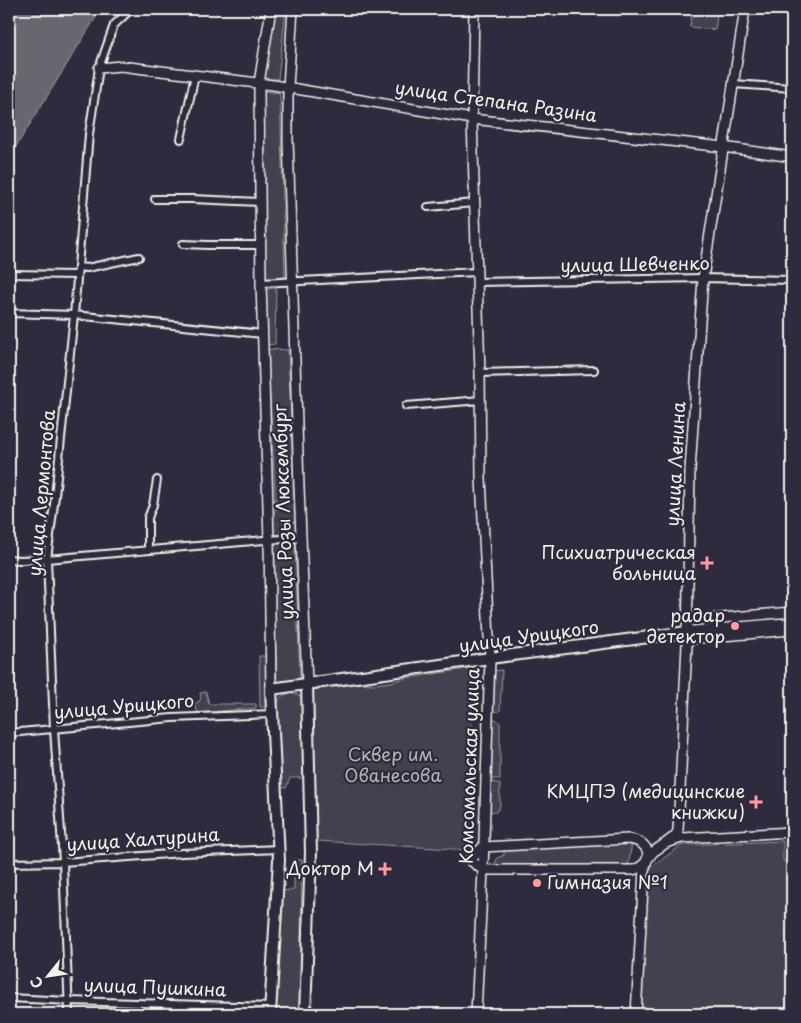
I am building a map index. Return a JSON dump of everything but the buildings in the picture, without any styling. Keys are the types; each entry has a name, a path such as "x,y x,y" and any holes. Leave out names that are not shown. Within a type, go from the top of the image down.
{"main road":[{"name":"улица Розы Люксембург","path":"270,1010 279,849 271,689 269,540 262,334 259,83 271,9"},
{"name":"улица Розы Люксембург","path":"293,9 288,87 292,280 307,684 311,853 305,1014"},
{"name":"Комсомольская улица","path":"474,9 472,118 478,277 481,478 490,658 476,1014"},
{"name":"улица Ленина","path":"666,843 678,831 687,636 690,470 703,278 745,9"},
{"name":"улица Степана Разина","path":"99,68 122,66 259,83 472,118 723,147 792,157"},
{"path":"687,621 792,612"},
{"name":"улица Урицкого","path":"271,689 490,658 792,623"},
{"name":"улица Урицкого","path":"687,636 792,630"},
{"path":"636,1014 644,870 647,860 644,845 637,840 628,839 483,847 470,860 483,870 633,870 640,868 647,860 653,852 666,843 682,838 792,832"}],"street":[{"name":"улица Лермонтова","path":"70,1014 63,862 54,730 47,559 56,496 74,315 89,134 99,68 114,25 131,9"},
{"path":"181,140 196,75"},
{"path":"733,84 792,88"},
{"path":"155,199 260,202"},
{"path":"428,207 475,203"},
{"path":"183,244 261,245"},
{"path":"78,267 87,268 139,258"},
{"path":"9,274 77,275"},
{"name":"улица Шевченко","path":"261,283 292,280 478,277 792,280"},
{"path":"9,313 74,315 262,334"},
{"path":"480,373 594,370"},
{"path":"406,406 481,400"},
{"path":"148,550 148,518 153,505 157,480"},
{"path":"9,559 47,559 301,538"},
{"name":"улица Урицкого","path":"9,733 172,718 272,714"},
{"name":"улица Халтурина","path":"9,863 63,862 182,853 279,849"},
{"name":"улица Пушкина","path":"9,998 270,1010"}],"green space":[{"path":"274,9 286,9 278,79 264,79"},
{"path":"692,9 718,9 715,30 690,27"},
{"path":"263,91 280,93 285,277 264,280"},
{"path":"272,288 276,288 275,344 266,345 264,293"},
{"path":"266,349 288,350 296,534 273,535 272,514 276,510 270,398 267,395"},
{"path":"272,544 295,544 300,680 277,683"},
{"path":"259,656 267,656 267,707 260,707"},
{"name":"Сквер им. Ованесова","path":"473,668 469,850 317,841 313,690 361,683 391,682"},
{"path":"502,670 500,711 490,712 492,671"},
{"path":"206,692 209,704 256,704 256,708 198,713 194,703 199,702 201,698 200,693"},
{"path":"290,693 301,697 302,701 304,778 290,778 286,788 280,787 277,706 281,697"},
{"path":"496,719 500,723 500,779 488,779 492,720"},
{"path":"493,782 500,784 500,806 496,812 489,811 489,785"},
{"path":"783,841 783,861 792,861 792,1014 639,1014 645,899 648,891 650,869 682,845"},
{"path":"632,843 628,867 494,867 497,858 504,855 504,849"},
{"path":"294,860 302,860 300,1014 274,1014 279,891 294,890"}],"shaded area":[{"path":"9,9 101,9 9,158"}],"place":[{"name":"Психиатрическая больница","path":"707,563"},
{"name":"радар детектор","path":"735,626"},
{"name":"КМЦПЭ (медицинские книжки)","path":"756,802"},
{"name":"Доктор М","path":"385,869"},
{"name":"Гимназия №1","path":"537,883"}]}
